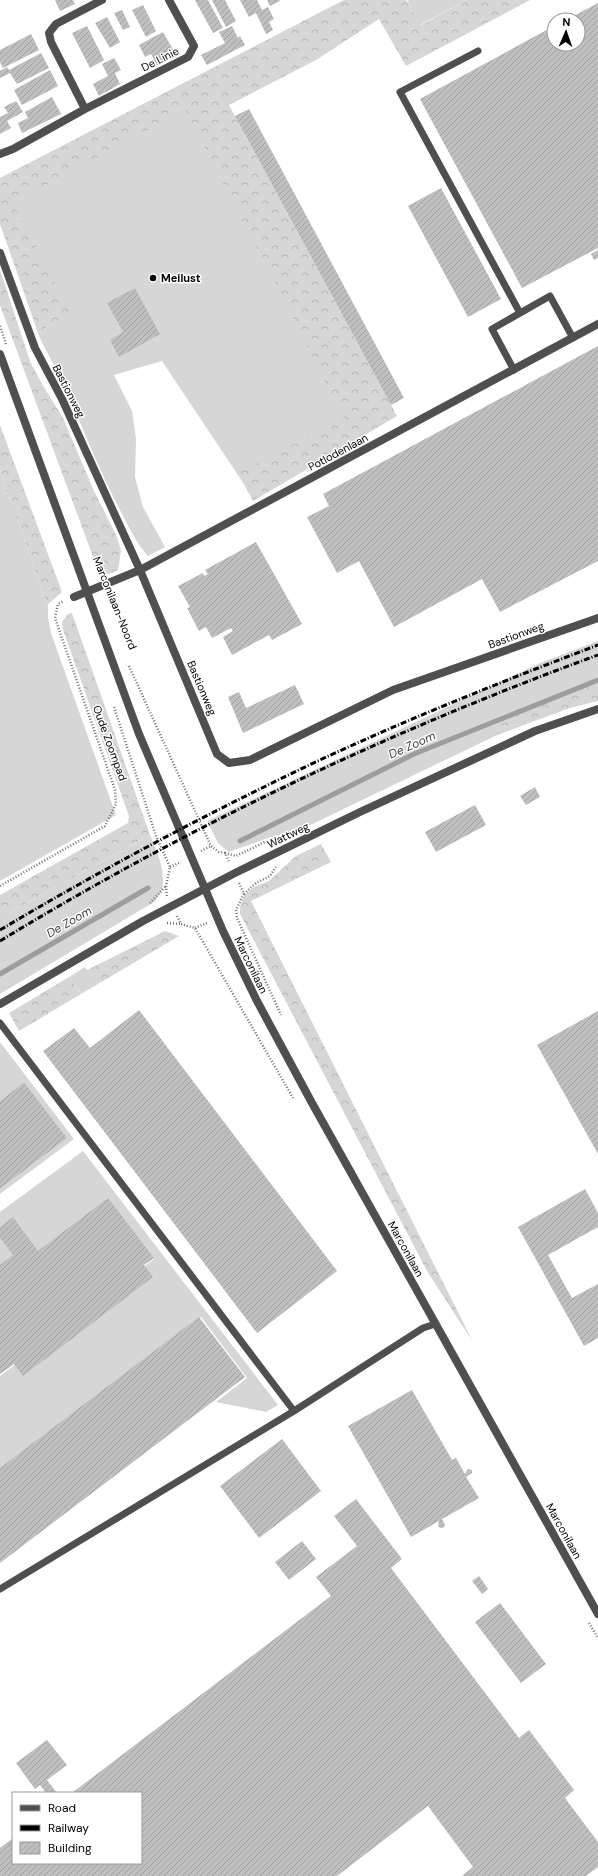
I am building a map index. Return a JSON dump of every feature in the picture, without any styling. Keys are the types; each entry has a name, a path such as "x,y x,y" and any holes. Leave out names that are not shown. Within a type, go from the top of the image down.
{"street":[{"path":"85,109 51,42 50,33 56,24 102,0"},
{"name":"De Linie","path":"0,154 13,149 85,109 188,57 194,46 169,0"},
{"name":"Bastionweg","path":"0,253 35,348 62,399 140,570 218,754 229,763 250,760 393,690 598,618"},
{"name":"Potlodenlaan","path":"86,592 140,570 598,324"},
{"name":"Marconilaan-Noord","path":"0,354 139,734 205,889"},
{"path":"74,597 86,592"},
{"name":"Wattweg","path":"0,1004 143,920 235,873 360,812 535,731 598,709"},
{"name":"Marconilaan","path":"205,889 223,931 257,1001 435,1324 598,1614"}],"lane":[{"path":"478,52 400,92 520,313"},
{"path":"514,370 492,329 550,296 573,338"},
{"path":"0,1023 294,1411"},
{"path":"0,1589 294,1411 423,1328 435,1324"}],"path":[{"path":"0,326 7,346"},
{"name":"Oude Zoompad","path":"0,886 105,826 116,804 115,790 55,618 58,604 74,597"},
{"name":"Marconilaan-Noord","path":"127,661 212,846 219,852 225,853 235,873"},
{"path":"112,702 156,836 170,867 166,894 172,906"},
{"name":"Marconilaan","path":"235,873 244,894 236,910 237,918 282,1019"}],"green space":[{"path":"344,0 406,0 421,25 467,0 530,0 406,66 379,19 316,60 229,105 397,416 253,501 238,473 344,418 185,110 13,203 71,312 38,333 0,224 0,178"},
{"path":"467,0 420,25 407,1"},
{"name":"Meilust","path":"185,109 292,317 353,424 244,484 162,361 114,375 132,411 136,439 135,477 143,507 165,547 148,556 133,535 105,480 64,384 38,333 52,324 9,195"},
{"path":"0,270 30,361 63,418 94,491 117,537 121,551 118,570 109,574 99,573 0,305"},
{"path":"0,425 62,592 48,604 48,608 0,470"},
{"path":"0,470 48,608 51,633 116,815 0,881"},
{"path":"72,613 150,835 0,918 0,895 128,823 129,816 63,630 62,622 68,614"},
{"path":"598,641 598,683 550,698 480,730 532,722 495,736 302,829 268,838 229,852 218,843 207,821 540,663"},
{"path":"598,683 598,701 570,708 532,722 477,731 550,698"},
{"path":"150,835 160,861 163,875 160,895 154,902 0,994 0,918"},
{"path":"321,844 331,862 251,901 473,1342 427,1271 240,914 240,907 244,896 254,887 269,881 296,856"},
{"path":"165,931 179,936 98,984 87,970"},
{"path":"85,967 98,984 81,994 69,977"},
{"path":"69,977 81,994 19,1031 9,1013"},
{"path":"0,1042 74,1139 0,1194 0,1189 67,1138 24,1082 0,1101"},
{"path":"83,1151 278,1405 266,1412 216,1402 247,1378 201,1317 0,1470 0,1376 154,1259 108,1199 0,1282 0,1212"}],"building":[{"path":"55,0 73,0 75,4 60,11"},
{"path":"195,0 208,0 223,28 213,33"},
{"path":"212,0 225,0 236,21 226,27"},
{"path":"240,0 257,0 262,10 268,7 274,19 269,22 273,30 266,34 256,13 249,17"},
{"path":"267,0 279,0 280,1 270,6"},
{"path":"598,3 598,248 522,288 420,99 546,30 546,52 586,52 586,12 581,12"},
{"path":"143,5 156,31 146,37 132,10"},
{"path":"122,10 130,27 123,30 114,13"},
{"path":"107,17 120,42 110,48 95,23"},
{"path":"87,26 104,60 90,68 72,33"},
{"path":"232,26 238,38 240,36 245,45 207,65 201,55 225,43 219,32"},
{"path":"163,32 176,55 157,65 151,54 145,57 139,45"},
{"path":"31,34 39,50 3,68 0,62 0,50"},
{"path":"41,53 49,68 17,84 10,73 0,78 0,71 7,67 9,70"},
{"path":"114,58 121,70 115,73 120,84 99,96 93,84 108,76 102,64"},
{"path":"50,70 58,86 22,105 14,90"},
{"path":"52,97 61,114 22,133 18,123 28,118 25,112"},
{"path":"16,101 23,112 7,121 11,128 0,134 0,117 8,113 4,107"},
{"path":"249,109 404,398 391,405 235,116"},
{"path":"441,188 501,299 468,317 408,206"},
{"path":"598,250 598,258 594,260 591,254"},
{"path":"135,288 160,334 119,357 110,340 123,332 107,303"},
{"path":"598,346 598,561 500,612 482,579 394,627 359,561 337,573 307,517 329,506 323,494"},
{"path":"256,542 302,624 272,640 269,635 232,655 223,637 233,631 231,628 212,638 206,627 199,631 187,608 190,607 178,586 203,573 204,576 208,574 205,570"},
{"path":"295,685 304,704 243,733 228,697 239,692 246,708"},
{"path":"535,787 540,797 526,805 520,796"},
{"path":"475,805 486,825 436,852 425,832"},
{"path":"139,1010 337,1271 257,1333 43,1051 74,1028 90,1048"},
{"path":"598,1011 598,1154 537,1045"},
{"path":"24,1082 67,1138 0,1189 0,1101"},
{"path":"585,1189 598,1213 598,1227 548,1255 572,1298 598,1284 598,1338 584,1346 518,1227"},
{"path":"108,1198 154,1258 144,1265 153,1277 23,1376 14,1364 0,1374 0,1265 13,1255 0,1238 0,1227 13,1217 38,1251"},
{"path":"199,1317 245,1377 0,1563 0,1468"},
{"path":"412,1390 452,1460 456,1458 465,1474 468,1469 472,1470 472,1473 466,1477 479,1498 442,1519 445,1525 443,1528 438,1527 439,1521 411,1537 348,1426"},
{"path":"282,1439 321,1491 259,1538 220,1486"},
{"path":"356,1499 402,1559 391,1568 519,1738 529,1730 574,1790 565,1798 598,1842 598,1867 586,1876 462,1876 473,1867 428,1806 337,1876 0,1876 0,1848 12,1839 12,1864 142,1864 142,1792 73,1792 331,1596 316,1577 357,1546 334,1516"},
{"path":"302,1541 316,1559 289,1580 275,1562"},
{"path":"479,1576 488,1589 482,1594 472,1581"},
{"path":"500,1603 546,1664 521,1683 475,1622"},
{"path":"47,1740 67,1765 47,1780 56,1792 45,1792 40,1785 35,1789 16,1763"}],"waterway":[{"name":"De Zoom","path":"240,841 414,754 598,680"},
{"name":"De Zoom","path":"0,974 148,888"}],"railway":[{"path":"0,930 65,892 164,838 305,767 429,712 598,645"},
{"path":"0,941 144,858 292,783 443,716 520,684 598,655"}],"place":[{"name":"Meilust","path":"153,278"}]}
